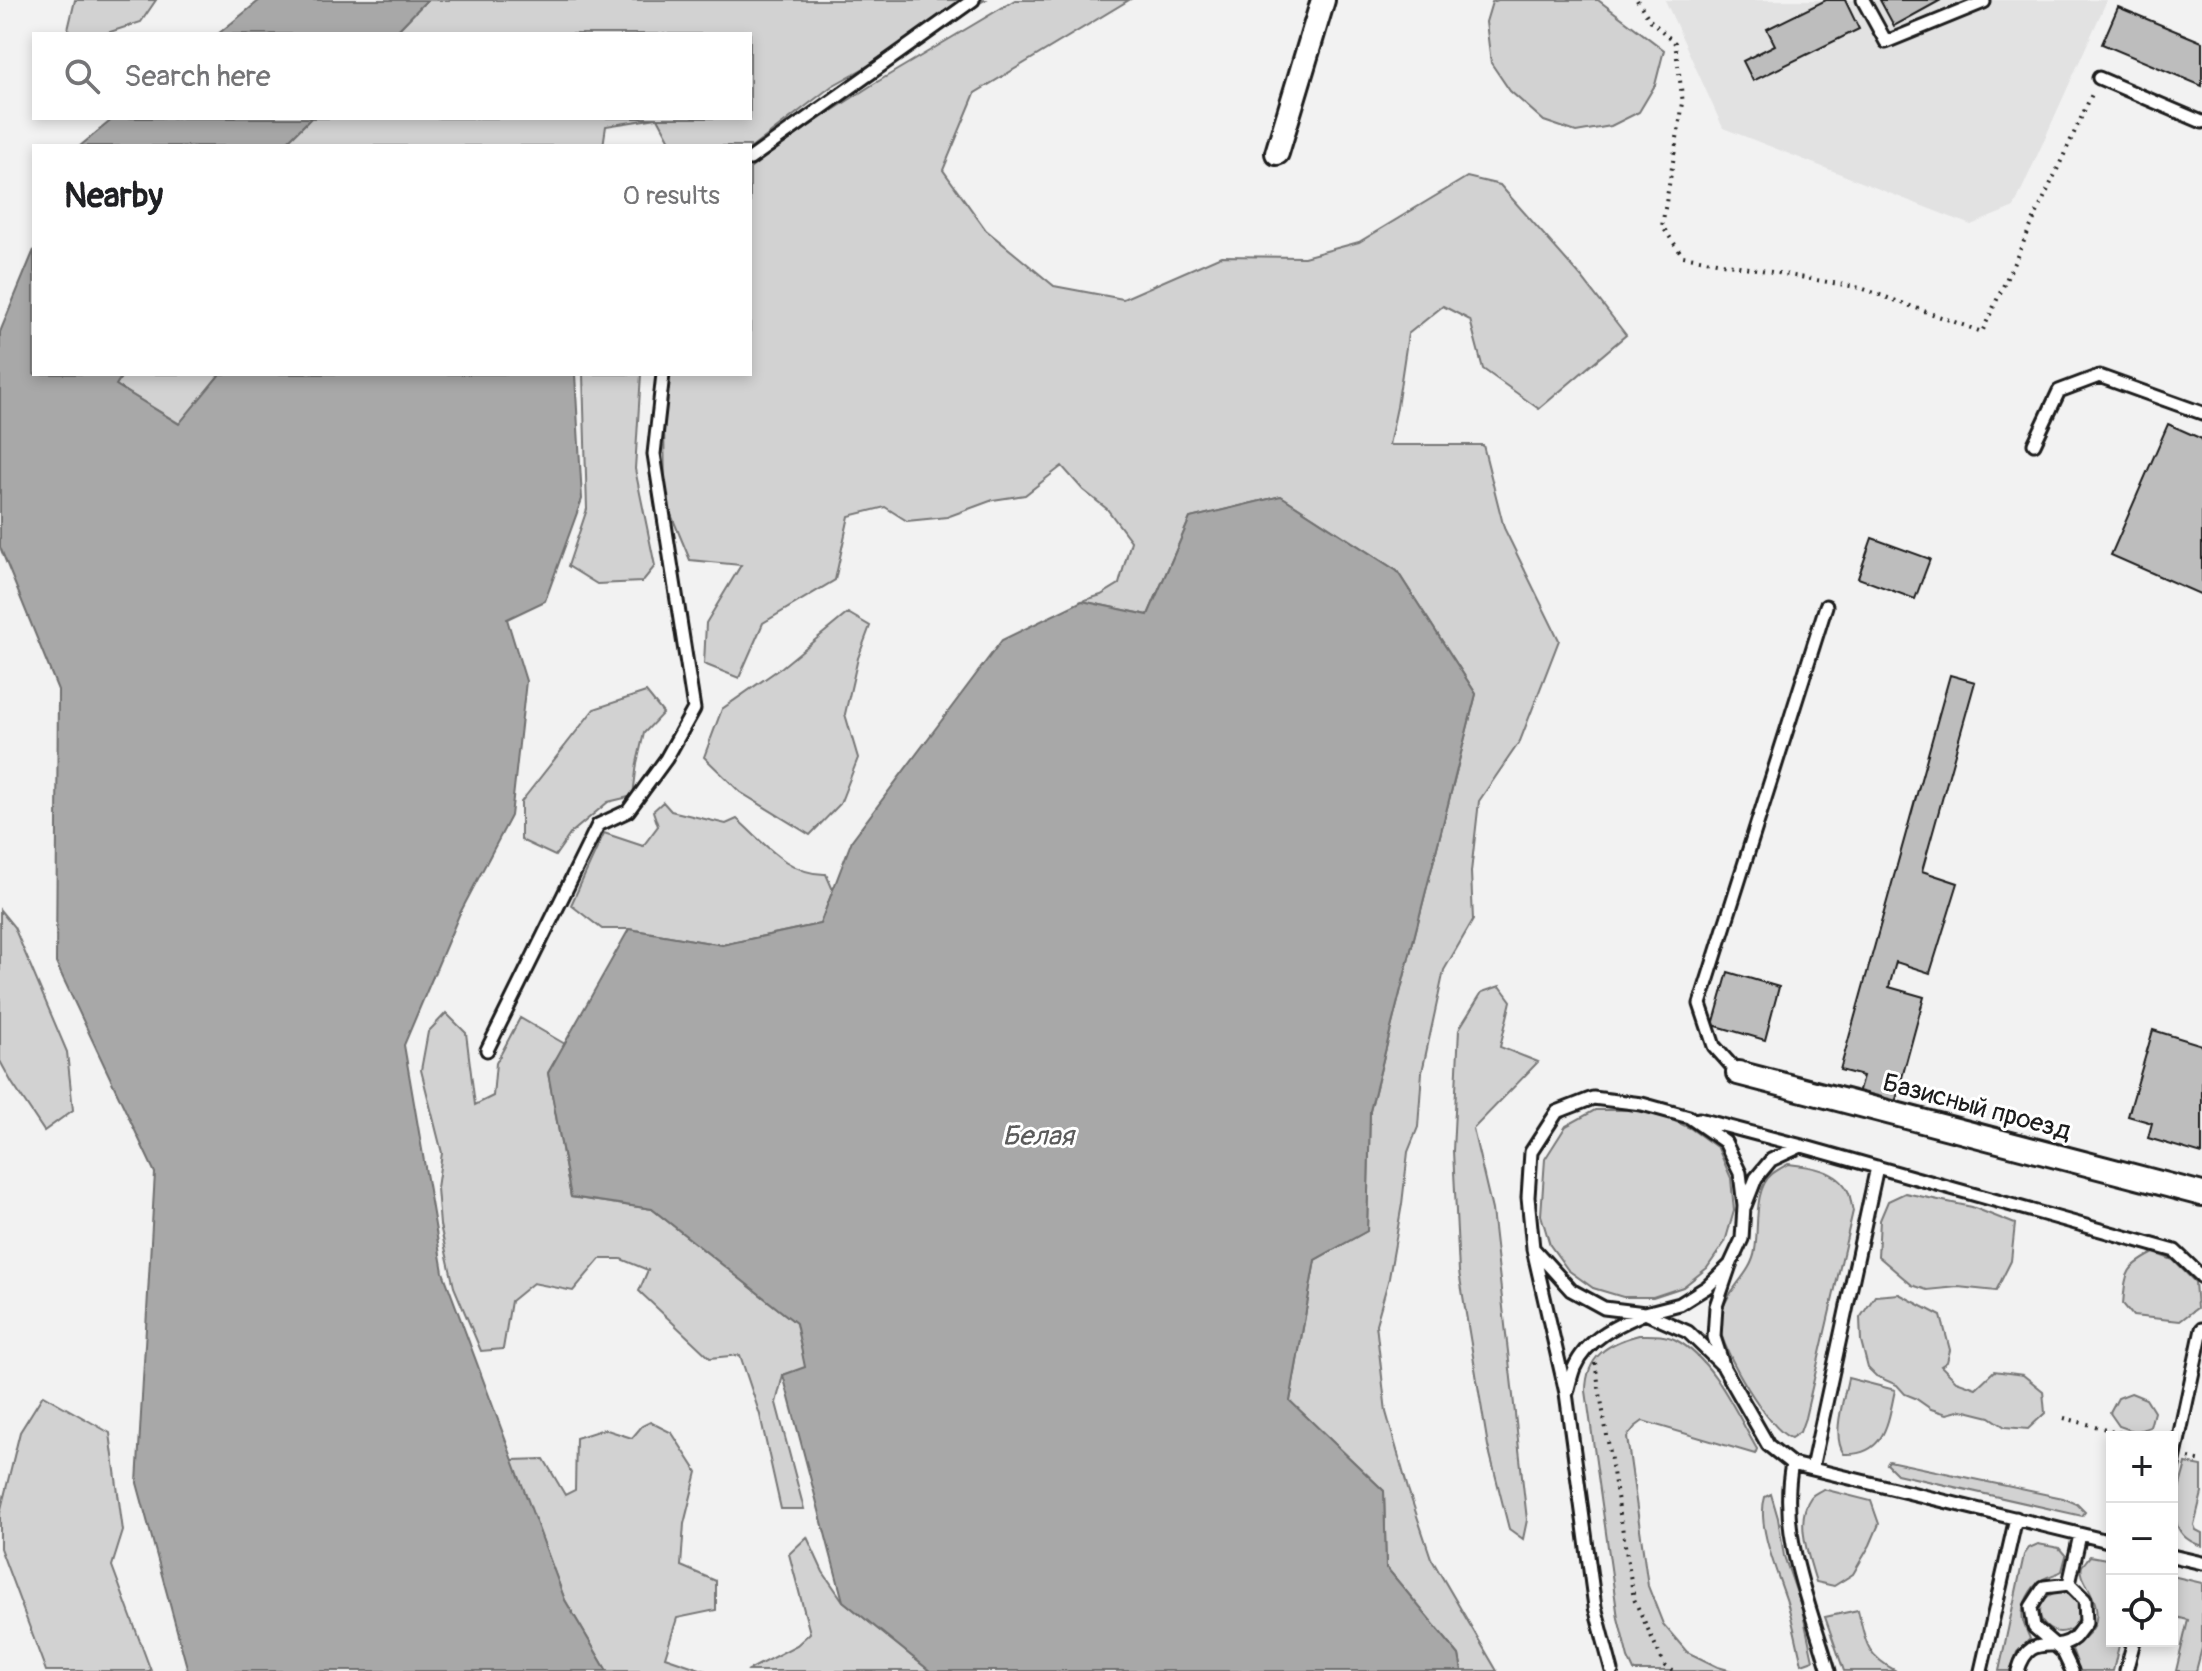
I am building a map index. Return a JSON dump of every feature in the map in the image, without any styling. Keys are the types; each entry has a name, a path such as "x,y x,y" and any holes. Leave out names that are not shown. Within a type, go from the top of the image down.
{"street":[{"path":"1277,153 1323,0"},
{"name":"Базисный проезд","path":"1738,1073 2202,1194"}],"lane":[{"path":"752,158 973,0"},
{"path":"1863,0 1886,42 1984,2"},
{"path":"2099,78 2202,122"},
{"path":"487,1050 598,825 628,811 666,759 694,709 654,454 663,376"},
{"path":"2034,444 2059,391 2099,376 2202,413"},
{"path":"1738,1073 1714,1046 1700,1004 1826,606"},
{"path":"1612,1671 1595,1607 1566,1393 1533,1248 1528,1197 1531,1152 1557,1112 1593,1098 1642,1104 2175,1251 2202,1277"},
{"path":"1689,1117 1725,1142 1740,1173 1744,1206 1742,1239 1716,1306 1714,1337 1724,1368 1768,1445 1792,1464 2106,1541"},
{"path":"1744,1206 1756,1178 1771,1160 1802,1146"},
{"path":"1812,1468 1877,1167"},
{"path":"1533,1248 1571,1290 1604,1308 1645,1313 1688,1332 1724,1368"},
{"path":"1566,1393 1575,1365 1591,1344 1611,1328 1645,1313 1680,1304 1707,1287 1730,1265"},
{"path":"2178,1442 2202,1329"},
{"path":"1792,1464 1788,1509 1796,1560 1829,1671"},
{"path":"1981,1671 2016,1518"},
{"path":"2069,1584 2080,1535"},
{"path":"2178,1557 2202,1563"},
{"path":"2018,1671 2021,1658 2034,1647 2072,1640 2086,1623 2085,1600 2069,1584"},
{"path":"2069,1584 2044,1587 2031,1607 2034,1627 2063,1652 2072,1671"},
{"path":"2126,1671 2132,1647"}],"path":[{"path":"1637,0 1650,20 1675,43 1683,103 1662,226 1683,256 1861,288 1982,332 2099,78"},
{"path":"1591,1344 1634,1599 1665,1666 1672,1671"},
{"path":"2064,1418 2114,1431"}],"shaded area":[{"path":"75,0 156,0 141,22 110,32 67,32"},
{"path":"427,0 985,0 832,86 752,147 752,144 672,144 659,120 752,120 752,32 396,32"},
{"path":"1015,0 1129,0 975,93 943,170 986,230 1054,286 1123,299 1221,256 1304,257 1359,242 1467,177 1500,185 1582,278 1626,335 1539,409 1483,369 1470,320 1443,306 1408,334 1389,445 1483,445 1504,528 1559,640 1520,741 1479,801 1471,872 1473,920 1444,970 1422,1072 1418,1127 1408,1152 1389,1278 1376,1324 1386,1412 1431,1558 1497,1671 1462,1671 1459,1655 1386,1567 1384,1491 1290,1401 1315,1260 1367,1231 1370,1111 1476,694 1397,571 1281,496 1190,518 1148,615 1082,601 1101,595 1119,584 1131,541 1107,509 1083,490 1062,466 1025,495 993,500 947,517 907,521 885,507 849,516 835,580 763,623 739,678 704,664 706,623 741,565 690,560 665,500 664,416 669,376 752,376 752,167 779,145 872,85"},
{"path":"1598,0 1664,50 1655,85 1639,112 1611,126 1576,132 1544,121 1510,91 1491,63 1486,22 1492,2"},
{"path":"1665,0 2107,0 2014,207 1971,225 1723,128"},
{"path":"309,120 644,120 606,126 603,144 285,144"},
{"path":"122,376 218,376 180,424 116,385"},
{"path":"583,376 641,376 635,469 655,566 642,582 597,584 568,566 587,509"},
{"path":"848,613 870,626 858,658 845,714 858,758 840,804 810,835 740,792 704,757 722,709 782,667"},
{"path":"646,692 663,713 644,733 633,796 608,802 571,833 555,856 521,840 521,802 594,709"},
{"path":"663,802 671,811 726,824 737,819 789,863 813,873 826,874 833,890 820,924 722,945 629,929 602,929 571,905 604,833 643,846 658,826 653,811"},
{"path":"0,910 14,927 67,1052 73,1110 44,1131 0,1061"},
{"path":"1500,986 1511,1001 1500,1047 1538,1062 1473,1129 1492,1210 1527,1520 1523,1539 1509,1529 1488,1446 1459,1272 1453,1151 1459,1029 1482,992"},
{"path":"446,1013 466,1033 475,1105 493,1096 496,1063 520,1018 565,1044 548,1073 571,1197 652,1209 796,1323 806,1368 783,1375 776,1403 804,1509 781,1509 760,1415 740,1355 710,1358 639,1291 648,1270 621,1259 600,1259 573,1291 533,1283 511,1301 503,1349 481,1351 454,1287 440,1225 437,1188 442,1153 421,1070 428,1032"},
{"path":"1595,1110 1629,1110 1661,1115 1690,1128 1718,1148 1731,1178 1734,1211 1725,1242 1707,1268 1683,1287 1653,1297 1623,1297 1593,1288 1568,1270 1550,1245 1541,1215 1545,1159 1566,1126"},
{"path":"1788,1164 1814,1168 1837,1178 1848,1191 1853,1211 1805,1418 1800,1432 1791,1438 1771,1421 1748,1388 1722,1338 1720,1327 1726,1300 1753,1258 1762,1189 1772,1174"},
{"path":"1905,1193 1972,1207 2015,1224 2011,1261 1996,1291 1958,1287 1927,1290 1912,1285 1878,1256 1880,1220 1888,1201"},
{"path":"2154,1253 2173,1260 2195,1282 2197,1308 2180,1321 2133,1316 2123,1304 2125,1285 2132,1267"},
{"path":"1899,1294 1941,1316 1950,1350 1947,1362 1941,1366 1956,1381 1976,1388 1994,1371 2023,1375 2043,1391 2045,1413 2028,1429 2005,1427 1990,1417 1962,1410 1947,1414 1931,1409 1905,1394 1897,1385 1876,1376 1868,1368 1861,1341 1860,1318 1875,1296"},
{"path":"1639,1335 1672,1338 1702,1360 1723,1388 1757,1449 1755,1454 1643,1421 1627,1437 1648,1586 1663,1624 1687,1652 1732,1671 1634,1671 1628,1658 1618,1618 1586,1391 1590,1369 1601,1353 1618,1342"},
{"path":"1848,1378 1895,1390 1887,1424 1877,1443 1858,1453 1844,1454 1838,1428"},
{"path":"2131,1393 2146,1399 2154,1412 2150,1427 2133,1431 2119,1426 2110,1413 2118,1398"},
{"path":"43,1395 110,1433 123,1531 112,1566 151,1671 46,1671 0,1548 0,1513 20,1432"},
{"path":"650,1422 672,1433 697,1472 684,1524 681,1566 716,1581 716,1610 677,1618 665,1657 706,1671 607,1671 565,1600 512,1460 544,1459 565,1495 575,1490 576,1438 604,1429 632,1438"},
{"path":"1889,1461 2063,1498 2077,1504 2085,1512 2082,1516 1897,1474 1887,1464"},
{"path":"2186,1463 2202,1466 2202,1493 2194,1525 2202,1533 2202,1546 2180,1532 2178,1495"},
{"path":"1823,1489 1871,1501 1879,1524 1853,1574 1834,1586 1816,1582 1804,1539 1806,1506 1812,1496"},
{"path":"1771,1494 1784,1556 1801,1605 1813,1660 1802,1664 1763,1521 1765,1497"},
{"path":"807,1537 823,1572 843,1601 930,1671 747,1671 797,1645 810,1633 789,1554"},
{"path":"2038,1544 2059,1548 2066,1556 2062,1571 2043,1579 2031,1591 2023,1615 2030,1639 2017,1652 2010,1671 1999,1671 2024,1555 2029,1548"},
{"path":"2090,1556 2106,1559 2106,1647 2119,1647 2113,1671 2080,1671 2072,1649 2092,1630 2096,1617 2094,1599 2083,1578 2082,1566"},
{"path":"2178,1577 2202,1583 2202,1648 2196,1671 2176,1671 2188,1620 2178,1618"},
{"path":"2060,1592 2074,1598 2080,1612 2074,1626 2060,1632 2046,1626 2040,1612 2046,1598"},
{"path":"1858,1610 1872,1653 1896,1671 1844,1671 1825,1617"}],"water":[{"path":"260,0 427,0 396,32 220,32"},
{"path":"112,120 309,120 285,144 82,144"},
{"path":"32,255 32,376 122,376 116,385 179,424 218,376 575,376 582,499 545,601 507,619 526,681 511,816 459,915 404,1045 443,1272 565,1600 607,1671 188,1671 137,1483 155,1173 56,963 58,690 0,547 0,332"},
{"name":"Белая","path":"1281,496 1397,571 1476,694 1370,1111 1367,1231 1315,1260 1290,1401 1384,1491 1386,1567 1459,1655 1462,1671 930,1671 843,1601 783,1375 805,1367 796,1323 652,1209 571,1197 548,1073 629,929 722,945 820,924 852,840 1002,640 1082,601 1148,615 1190,518"}],"building":[{"path":"1826,0 1845,0 1859,29 1753,81 1743,61 1775,45 1767,29"},
{"path":"1880,0 1941,0 1894,26"},
{"path":"2118,7 2202,42 2202,86 2102,44"},
{"path":"2168,424 2202,439 2202,595 2111,555"},
{"path":"1872,538 1930,559 1915,599 1858,578"},
{"path":"1950,675 1975,682 1922,871 1958,883 1930,973 1896,962 1889,987 1924,997 1894,1107 1857,1097 1863,1076 1840,1070"},
{"path":"1728,972 1779,987 1765,1040 1713,1025"},
{"path":"2153,1030 2202,1045 2202,1154 2148,1138 2152,1123 2128,1116"}]}
